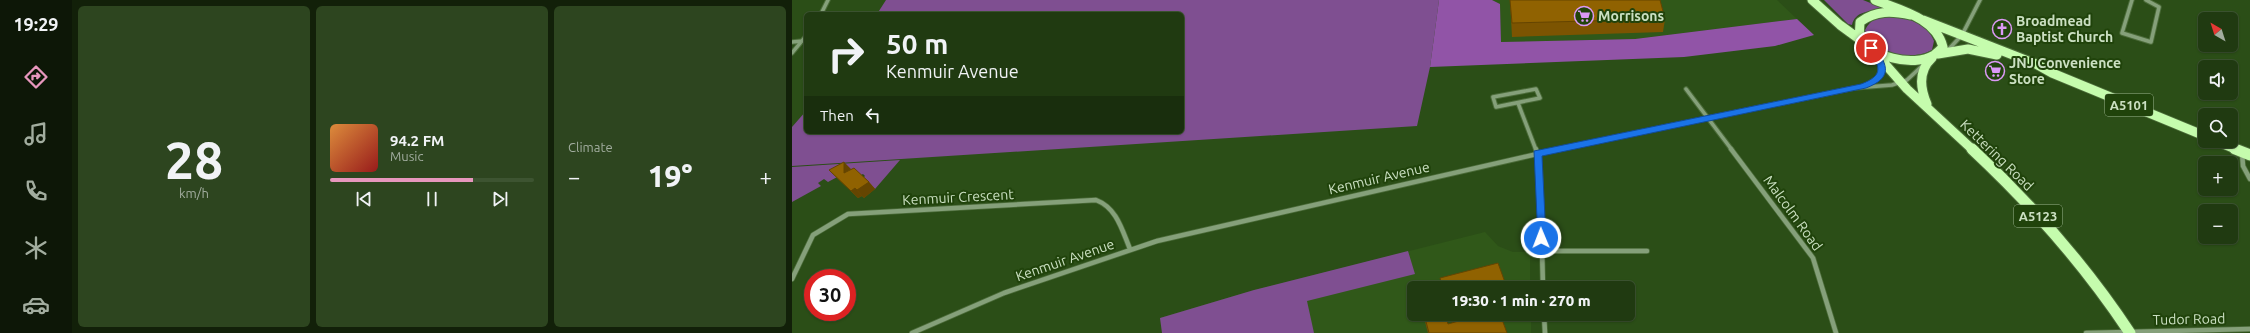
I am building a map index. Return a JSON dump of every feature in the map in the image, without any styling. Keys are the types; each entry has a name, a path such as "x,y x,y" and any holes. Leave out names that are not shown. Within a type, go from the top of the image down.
{"main road":[{"path":"1875,0 1923,20"},
{"name":"Kettering Road","path":"1814,1 1840,25 1868,45 1901,82 2019,195 2056,235 2105,297 2129,332"},
{"path":"1911,15 1886,12 1866,16 1860,22 1858,31 1868,45 1883,54 1907,60 1932,58"},
{"name":"A5101","path":"1923,20 2036,64 2052,73"},
{"name":"Kettering Road","path":"1923,20 1932,26 1943,40 1943,47 1932,58 1920,82 1922,94 1931,111"},
{"name":"A5101","path":"1932,58 1948,50 1975,49 2052,73 2198,133"},
{"path":"2232,148 2246,154"}],"street":[{"path":"822,12 828,0"},
{"path":"1948,50 1962,35 1980,0"},
{"path":"2132,0 2122,33 2151,42 2159,7 2146,0"},
{"path":"792,42 803,41"},
{"path":"792,53 803,41"},
{"name":"Kenmuir Avenue","path":"1863,87 1876,88 1907,80 1932,58"},
{"name":"Kenmuir Avenue","path":"912,333 1004,293 1130,249 1281,211 1538,154 1707,117 1863,87 1877,81 1882,73 1881,61"},
{"path":"1536,89 1540,98 1518,103 1496,107 1493,98 1536,89"},
{"name":"Malcolm Road","path":"1686,89 1813,258 1836,333"},
{"path":"1518,103 1538,154 1540,168 1543,281"},
{"path":"2246,154 2240,161 2250,179"},
{"name":"Kenmuir Crescent","path":"792,279 813,235 848,214 1096,200 1109,205 1114,212 1130,249"},
{"path":"1542,251 1647,251"},
{"path":"1544,321 1545,333"},
{"name":"Tudor Road","path":"2086,333 2250,329"}],"shaded area":[{"path":"886,0 1439,0 1430,67 1417,126 792,166 792,127 804,113 804,134 1184,134 1184,12 878,12"},
{"path":"1439,0 1492,0 1500,4 1501,42 1635,39 1797,19 1814,35 1775,46 1684,57 1430,67"},
{"path":"1492,0 1777,0 1797,19 1635,39 1501,42 1500,4"},
{"path":"1824,0 1863,0 1883,8 1882,10 1868,11 1860,14 1856,17 1852,25 1848,24"},
{"path":"1891,16 1916,22 1927,30 1934,41 1932,50 1924,53 1904,56 1883,51 1874,46 1868,39 1865,30 1867,26 1876,19"},
{"path":"900,160 875,189 863,178 865,176 863,174 857,177 850,170 828,182 824,179 818,183 821,186 792,202 792,167"},
{"path":"1485,232 1498,246 1513,252 1530,252 1530,281 1407,281 1407,321 1531,321 1531,333 1162,333 1160,318 1254,290"},
{"path":"1408,251 1415,274 1307,301 1314,333 1162,333 1160,318 1254,290"}],"building":[{"name":"Morrisons","path":"1510,0 1660,0 1665,19 1512,23"},
{"path":"844,162 844,173 854,168 869,182 857,190 855,188 851,191 829,170"},
{"path":"1498,263 1504,281 1441,281 1440,278"},
{"path":"1426,321 1447,321 1448,324 1459,321 1503,321 1507,333 1429,333"}],"place":[{"name":"Morrisons","path":"1584,16"},
{"name":"Broadmead Baptist Church","path":"2002,29"},
{"name":"JNJ Convenience Store","path":"1995,71"}],"route":[{"path":"1541,238 1540,168 1538,154 1723,114 1863,87 1877,81 1882,73 1881,61 1871,48"}]}
